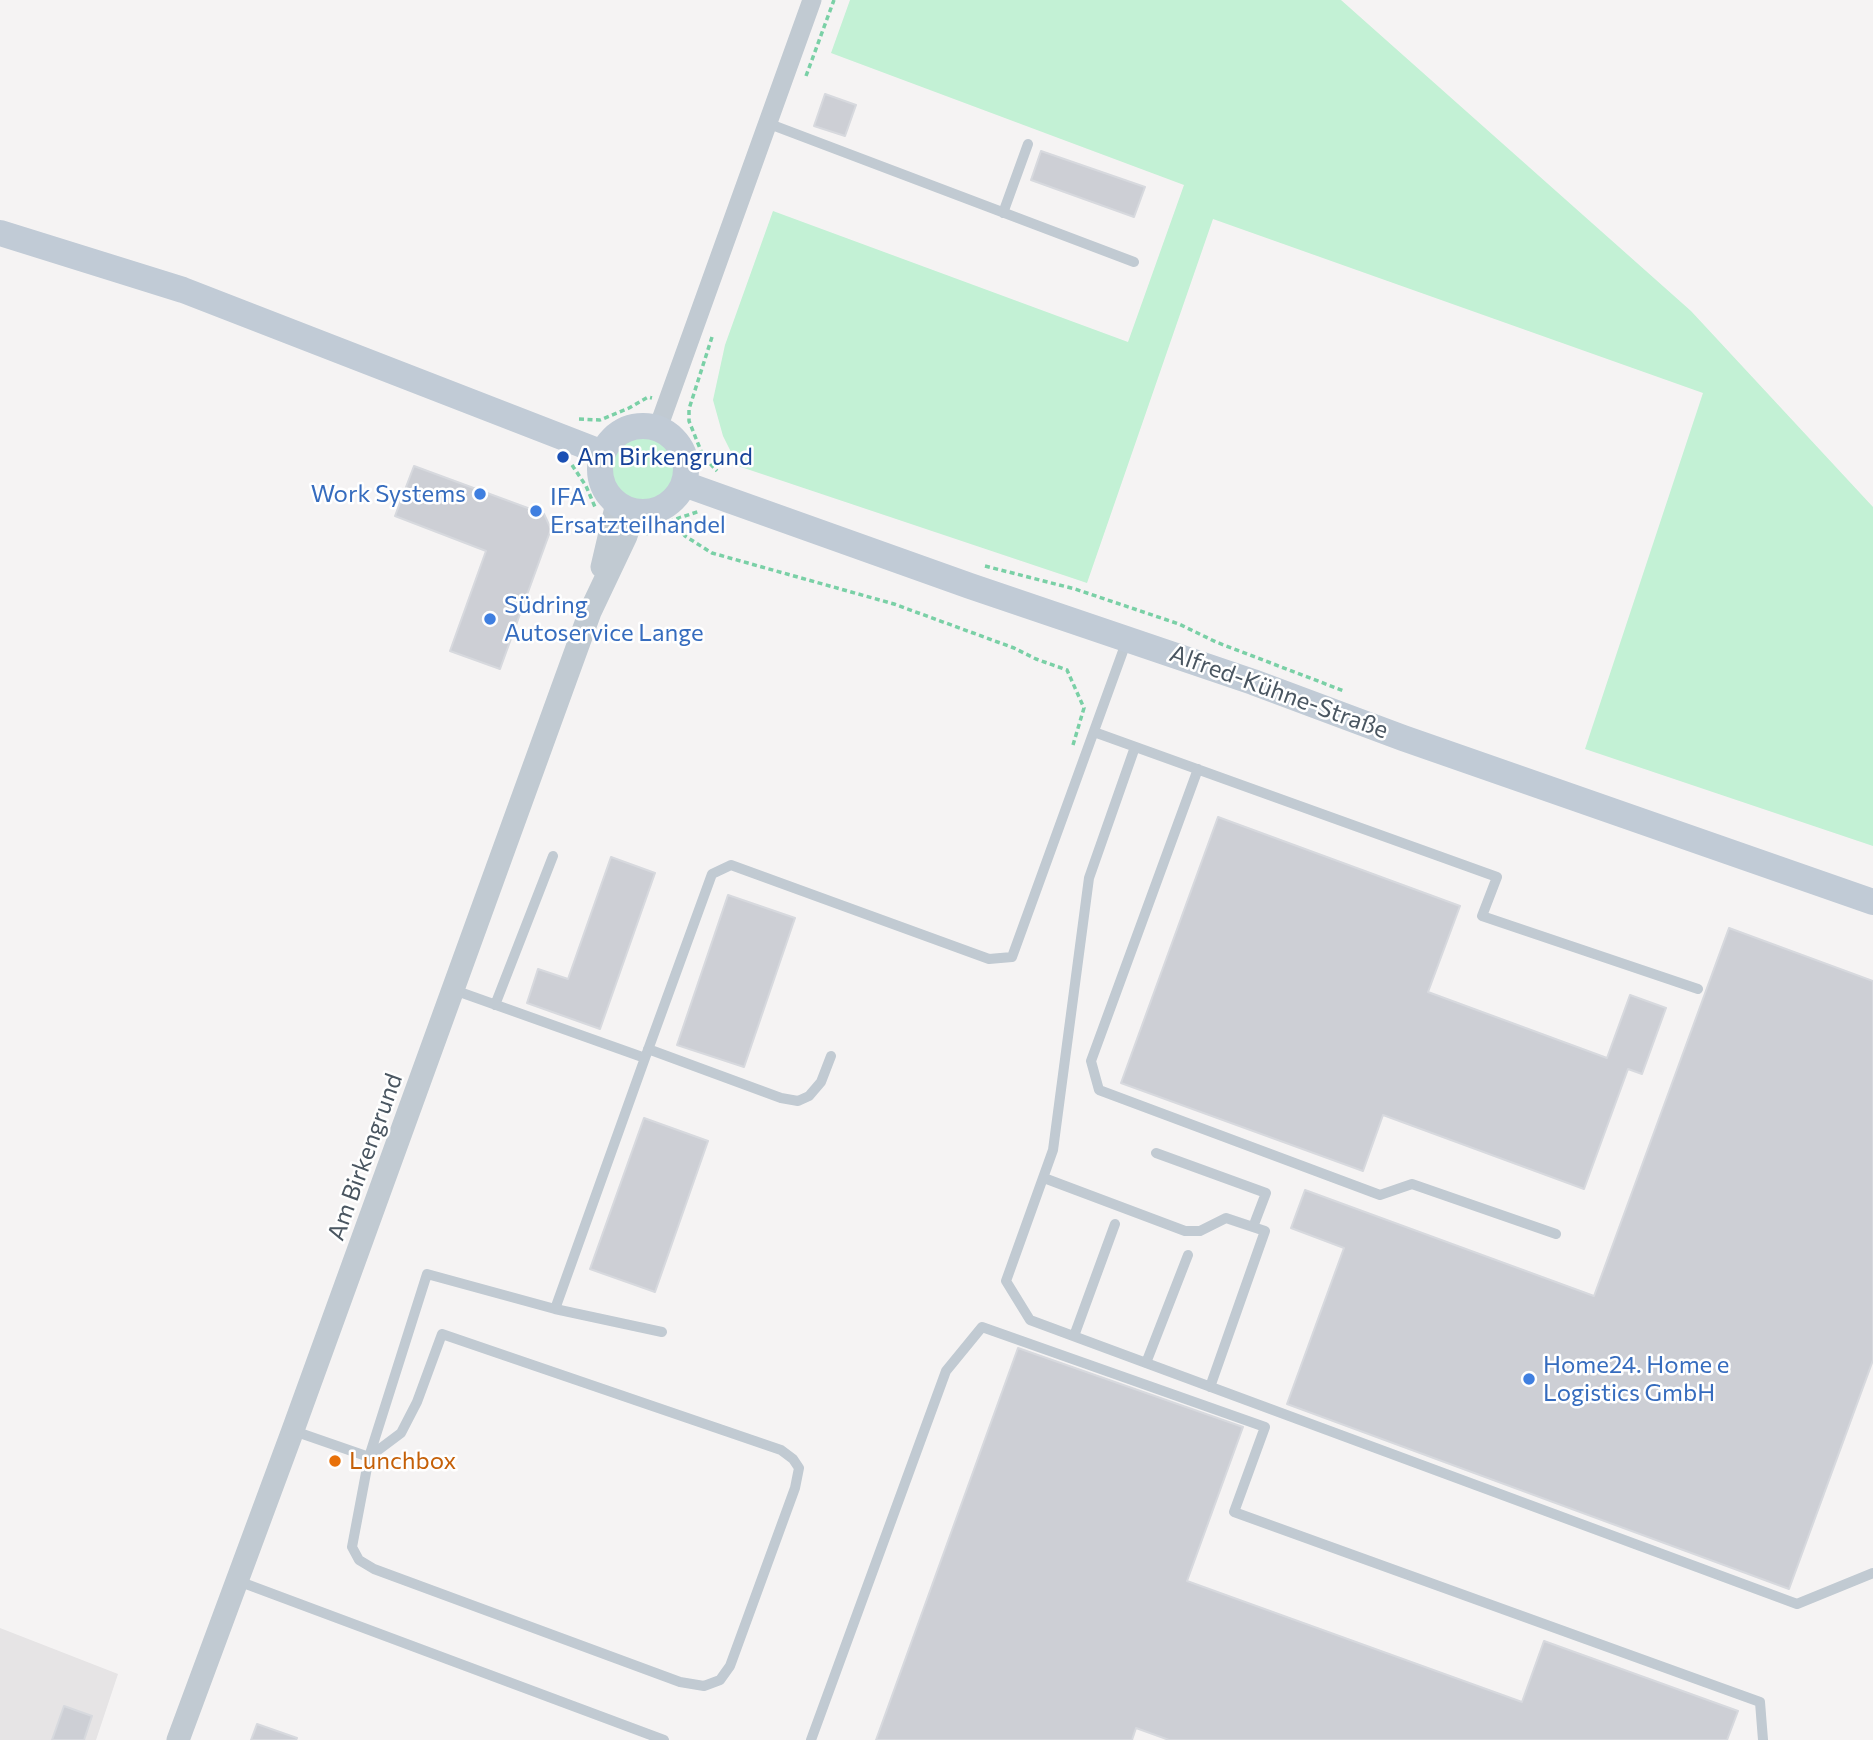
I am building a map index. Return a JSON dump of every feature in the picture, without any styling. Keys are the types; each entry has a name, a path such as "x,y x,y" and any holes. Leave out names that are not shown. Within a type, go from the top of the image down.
{"main road":[{"path":"0,233 183,290 603,453"},
{"path":"636,426 658,428 668,433 683,451 686,473 679,494 664,507 654,511 616,510 602,481 600,467 608,443 625,429 636,426"},
{"name":"Alfred-Kühne-Straße","path":"684,484 1873,902"}],"street":[{"path":"658,428 812,0"},
{"name":"Am Birkengrund","path":"178,1740 598,591 616,510"}],"lane":[{"path":"768,123 1133,262"},
{"path":"1003,212 1028,144"},
{"path":"555,1309 712,874 730,865 989,959 1012,957 1128,638"},
{"path":"1094,732 1497,877 1482,916 1698,989"},
{"path":"1135,747 1089,878 1053,1150 1006,1281 1030,1320 1797,1604 1873,1573"},
{"path":"1198,769 1091,1061 1099,1090 1380,1195 1412,1184 1556,1234"},
{"path":"495,1005 553,856"},
{"path":"453,990 781,1098 798,1101 809,1096 821,1082 831,1056"},
{"path":"1156,1153 1266,1193 1254,1227"},
{"path":"1044,1178 1079,1194 1185,1231 1200,1231 1226,1218 1265,1231 1210,1387"},
{"path":"1074,1336 1115,1224"},
{"path":"1146,1363 1188,1255"},
{"path":"369,1457 401,1433 417,1402 442,1335 781,1450 793,1458 799,1468 795,1488 730,1666 720,1680 704,1686 680,1682 374,1569 359,1560 352,1547 369,1457 427,1274 555,1309 662,1332"},
{"path":"811,1740 946,1371 982,1327 1265,1427 1234,1512 1759,1702 1763,1740"},
{"path":"293,1430 369,1457"},
{"path":"236,1580 664,1740"}],"path":[{"path":"587,421 600,420 648,397 653,398"},
{"path":"689,410 690,421 703,456 716,470"},
{"path":"573,458 571,463 586,486 616,510"},
{"path":"638,539 673,520 700,511 702,507"},
{"path":"673,520 685,536 712,553 894,604 1067,670 1084,708 1071,750"}],"shaded area":[{"path":"0,1628 118,1674 96,1740 0,1740"}],"green space":[{"path":"850,0 1341,0 1691,311 1873,507 1873,846 1585,749 1703,393 1213,219 1087,583 738,466 723,436 713,400 725,345 773,211 1128,342 1184,185 831,53"},
{"path":"635,435 649,435 661,440 671,450 676,469 671,488 661,498 649,503 635,503 623,498 613,488 608,476 608,462 613,450 623,440"}],"building":[{"path":"825,94 856,105 845,136 814,126"},
{"path":"1041,151 1145,187 1134,217 1031,180"},
{"path":"414,466 544,514 551,529 500,669 450,651 486,551 395,516"},
{"path":"1218,817 1460,906 1428,992 1607,1058 1630,995 1666,1008 1642,1074 1628,1069 1584,1189 1383,1115 1363,1171 1121,1083"},
{"path":"611,857 655,873 600,1029 527,1003 538,969 568,979"},
{"path":"728,895 795,918 744,1067 677,1045"},
{"path":"1729,928 1873,981 1873,1360 1789,1589 1287,1404 1344,1248 1291,1228 1305,1190 1594,1296"},
{"path":"644,1118 708,1141 655,1292 590,1269"},
{"path":"1018,1348 1243,1427 1187,1581 1522,1702 1544,1641 1738,1711 1727,1740 1169,1740 1136,1728 1132,1740 876,1740"},
{"path":"64,1706 92,1716 84,1740 52,1740"},
{"path":"257,1724 297,1738 251,1740"}],"place":[{"name":"Am Birkengrund","path":"563,457"},
{"name":"Work Systems","path":"480,494"},
{"name":"IFA Ersatzteilhandel","path":"536,511"},
{"name":"Südring Autoservice Lange","path":"490,619"},
{"name":"Home24. Home e Logistics GmbH","path":"1529,1379"},
{"name":"Lunchbox","path":"335,1461"}]}
